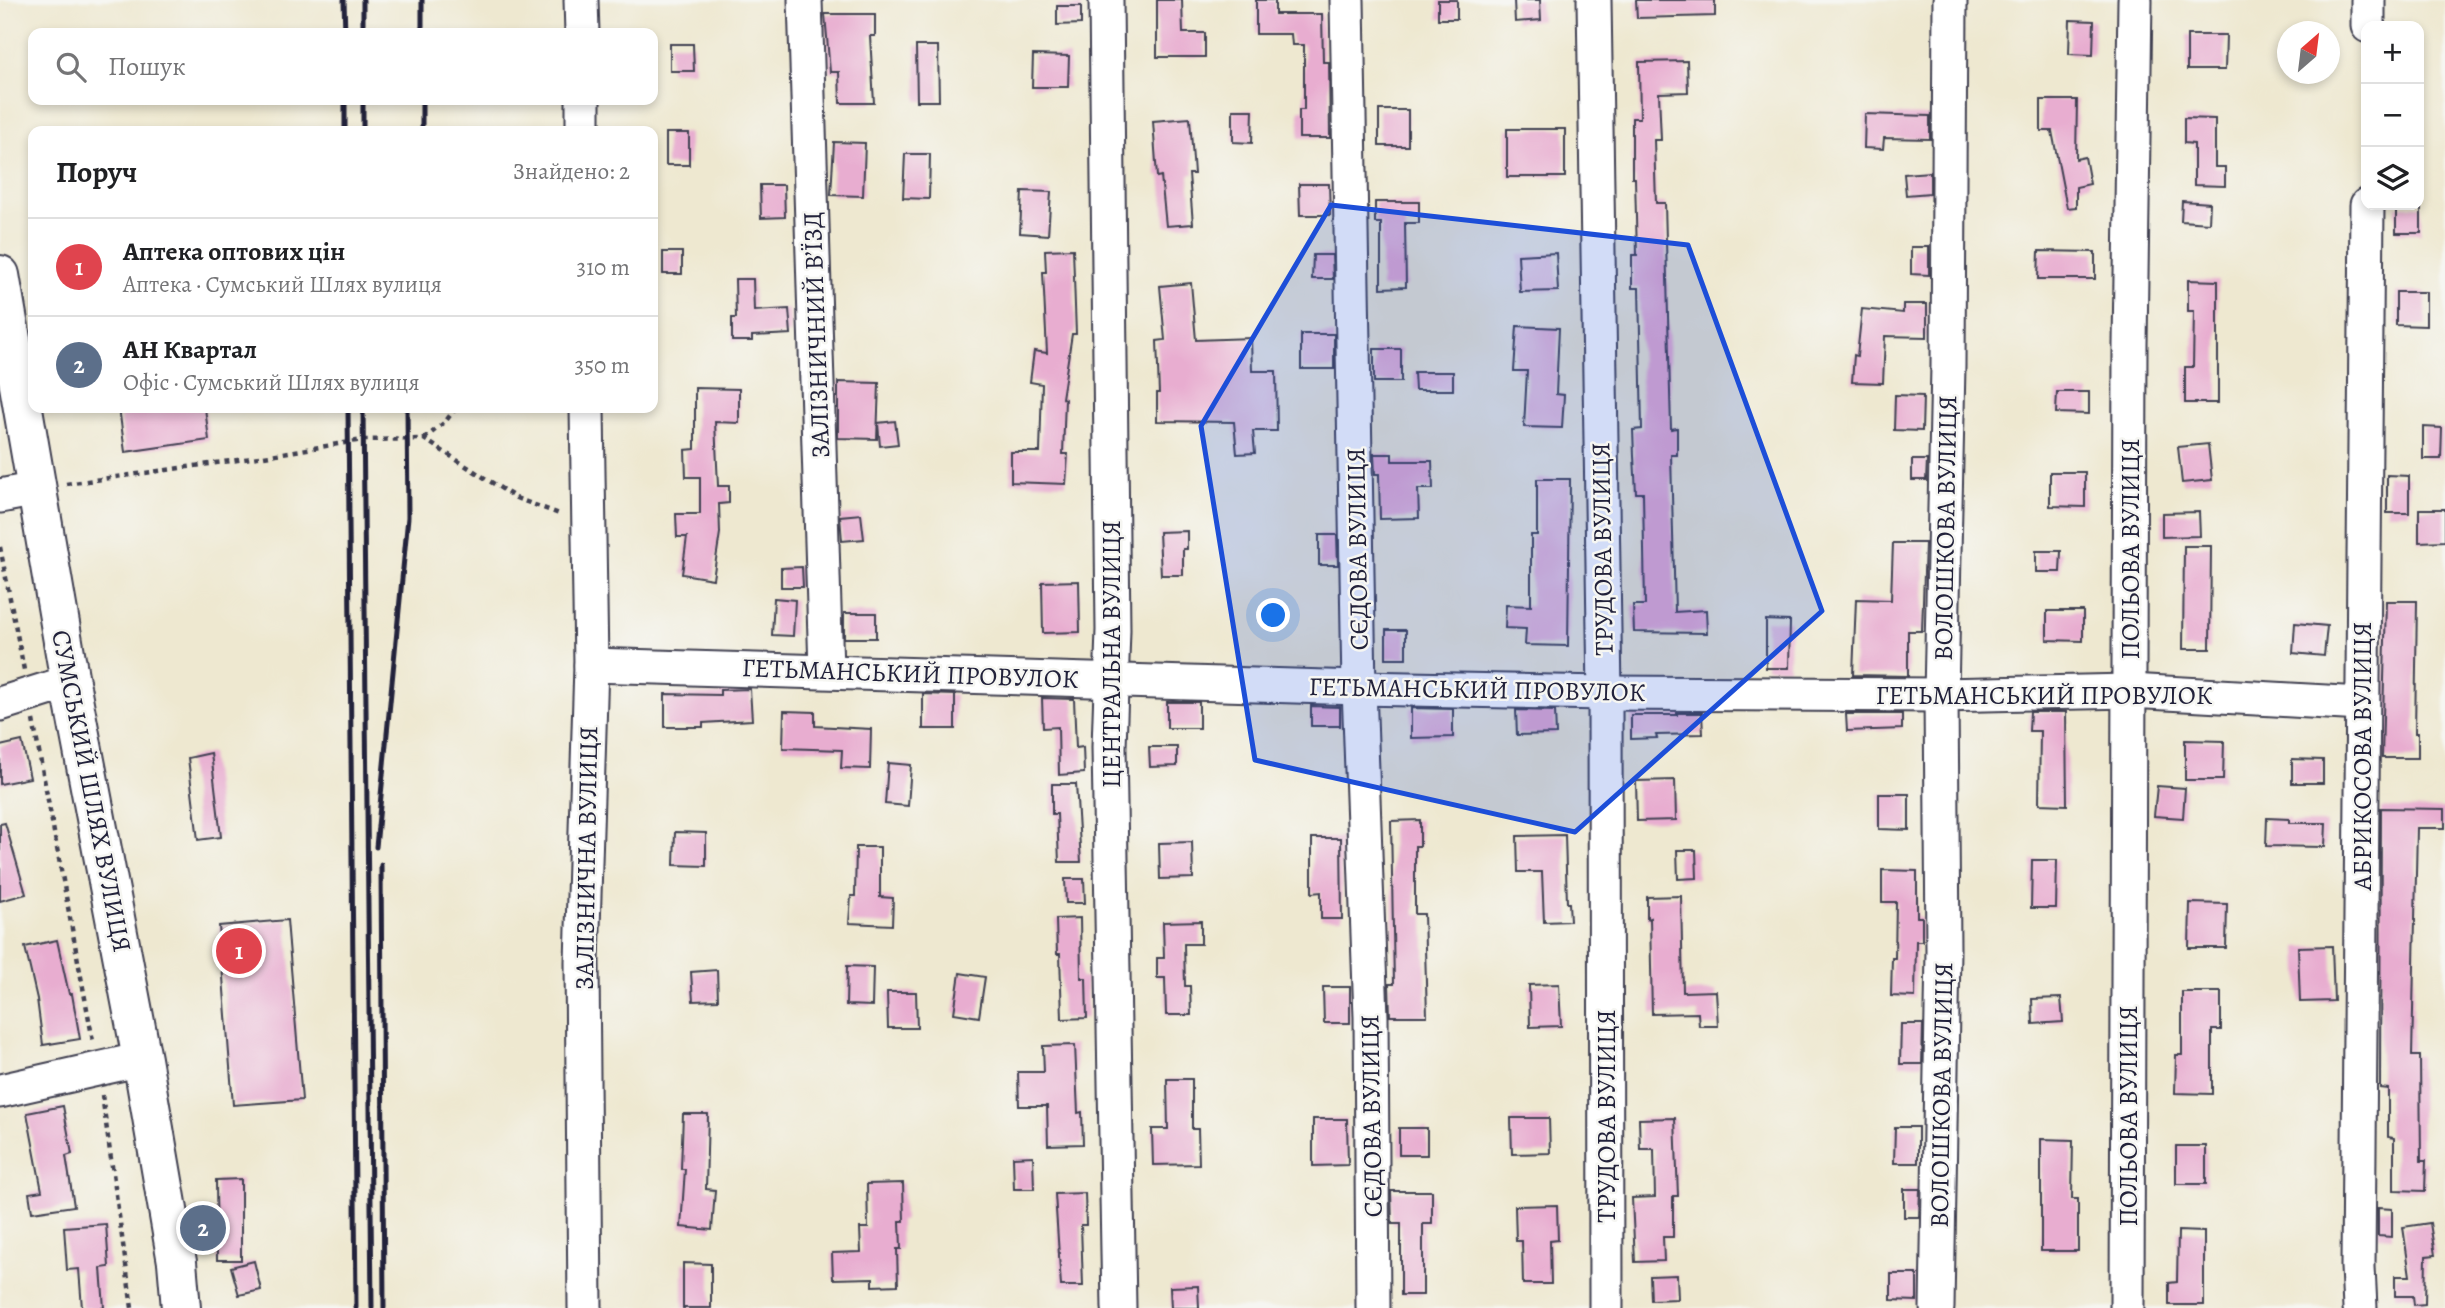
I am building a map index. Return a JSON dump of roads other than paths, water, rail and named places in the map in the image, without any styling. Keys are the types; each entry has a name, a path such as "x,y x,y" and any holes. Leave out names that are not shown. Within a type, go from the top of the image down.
{"main road":[{"name":"СУМСЬКИЙ ШЛЯХ ВУЛИЦЯ","path":"2,299 70,682 142,1059 177,1262 181,1308"}],"street":[{"path":"581,0 582,28"},
{"name":"ЗАЛІЗНИЧНИЙ В’ЇЗД","path":"805,0 826,670"},
{"name":"ЦЕНТРАЛЬНА ВУЛИЦЯ","path":"1106,0 1112,679 1110,747 1119,1308"},
{"name":"СЄДОВА ВУЛИЦЯ","path":"1347,0 1359,688 1371,1017 1373,1308"},
{"name":"ТРУДОВА ВУЛИЦЯ","path":"1594,0 1605,693 1606,1308"},
{"name":"ВОЛОШКОВА ВУЛИЦЯ","path":"1937,1308 1943,950 1941,695 1948,366 1950,0"},
{"name":"ПОЛЬОВА ВУЛИЦЯ","path":"2127,1308 2130,344 2135,0"},
{"path":"2368,0 2368,21"},
{"path":"583,105 583,126"},
{"name":"АБРИКОСОВА ВУЛИЦЯ","path":"2360,1308 2358,1267 2367,210"},
{"name":"ЗАЛІЗНИЧНА ВУЛИЦЯ","path":"585,1308 582,962 591,664 587,413"},
{"path":"0,496 37,489"},
{"name":"ГЕТЬМАНСЬКИЙ ПРОВУЛОК","path":"591,664 1605,693 1941,695 2130,691 2362,704"},
{"path":"14,700 70,682"},
{"path":"0,1091 142,1059"}],"railway":[{"path":"344,0 345,28"},
{"path":"363,0 363,28"},
{"path":"422,0 422,28"},
{"path":"345,105 345,126"},
{"path":"363,105 363,126"},
{"path":"422,105 422,126"},
{"path":"348,413 356,1308"},
{"path":"363,413 372,1308"},
{"path":"376,847 408,517 407,413"},
{"path":"381,865 384,1308"}],"place":[{"name":"Аптека оптових цін","path":"239,951"},
{"name":"АН Квартал","path":"203,1228"}]}
